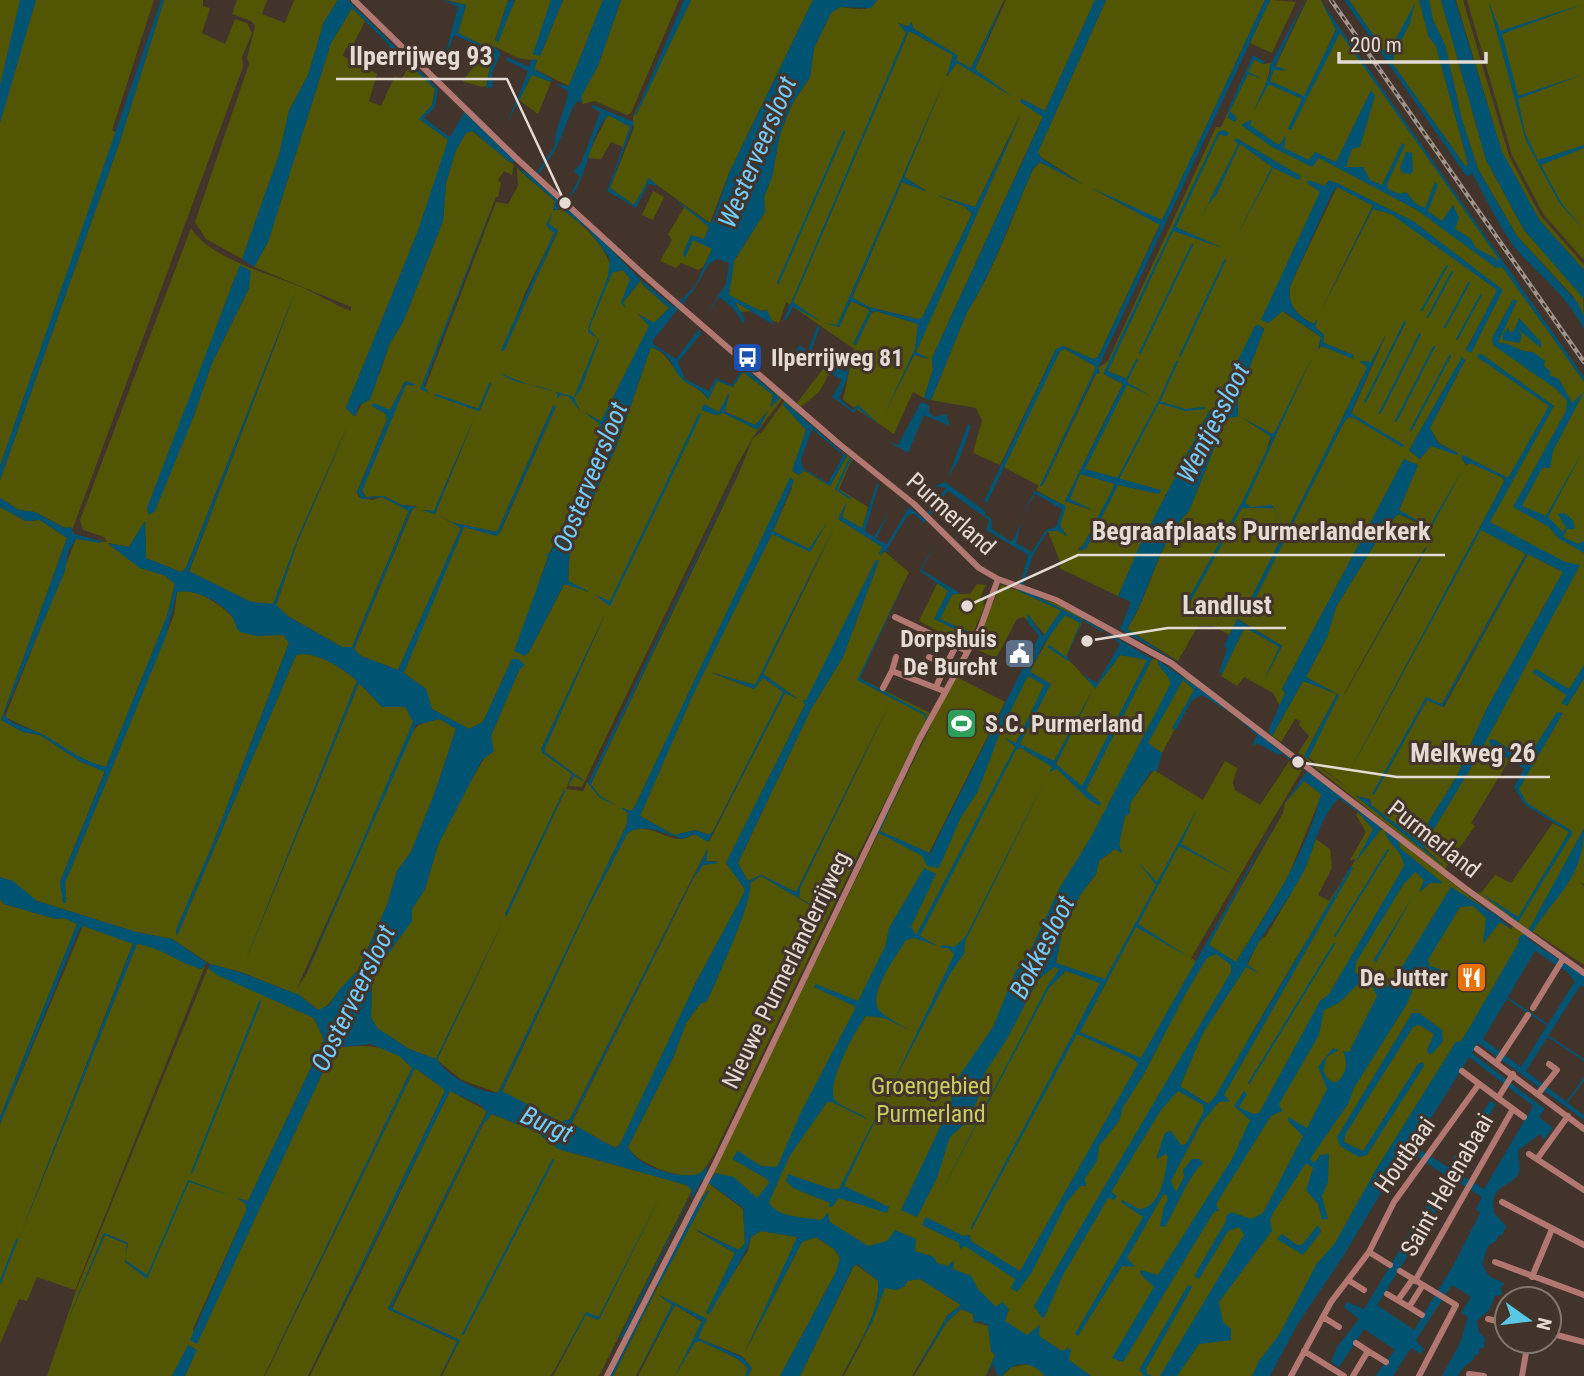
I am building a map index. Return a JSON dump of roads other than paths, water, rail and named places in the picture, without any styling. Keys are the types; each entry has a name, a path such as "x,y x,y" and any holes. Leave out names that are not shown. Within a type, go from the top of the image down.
{"street":[{"name":"Purmerland","path":"354,0 536,175 679,305 928,518 974,565 998,579 1056,600 1171,663 1528,934 1560,962 1584,973"},
{"name":"Nieuwe Purmerlanderrijweg","path":"607,1376 707,1180 944,691 988,609 998,579"},
{"path":"895,617 967,651"},
{"path":"936,687 956,646"},
{"path":"883,688 896,657"},
{"path":"929,657 946,665"},
{"path":"892,671 944,691"},
{"path":"1533,1008 1560,962"},
{"path":"1500,1058 1528,1015"},
{"path":"1477,1049 1500,1058 1511,1077 1583,1124"},
{"path":"1549,1064 1564,1075"},
{"path":"1539,1093 1557,1070"},
{"path":"1462,1071 1498,1098 1511,1077"},
{"name":"Houtbaai","path":"1291,1376 1323,1317 1369,1252 1394,1202 1479,1084"},
{"name":"Saint Helenabaai","path":"1498,1098 1524,1117"},
{"name":"Saint Helenabaai","path":"1398,1300 1414,1280 1513,1109"},
{"path":"1537,1159 1568,1116"},
{"path":"1529,1154 1584,1190"},
{"path":"1502,1202 1584,1245"},
{"path":"1532,1277 1552,1228"},
{"path":"1369,1252 1390,1265"},
{"path":"1496,1262 1584,1296"},
{"name":"Saint Helenabaai","path":"1400,1271 1455,1306 1419,1376"},
{"path":"1348,1280 1364,1290"},
{"name":"Saint Helenabaai","path":"1409,1307 1423,1285"},
{"path":"1387,1294 1422,1315"},
{"path":"1323,1317 1339,1327"},
{"path":"1488,1319 1493,1320"},
{"path":"1563,1337 1584,1342"},
{"path":"1356,1343 1386,1362"},
{"path":"1304,1351 1344,1376"},
{"path":"1353,1376 1368,1351"},
{"path":"1522,1376 1526,1355"},
{"path":"1469,1374 1484,1376"}],"water":[{"path":"20,0 36,0 0,123 0,85"},
{"path":"161,0 164,0 120,141 0,480 0,466"},
{"path":"338,0 348,0 438,89 435,107 424,118 450,137 464,112 516,162 509,162 473,131 466,133 456,150 446,183 443,221 404,320 389,345 370,400 359,405 355,417 346,408 418,231 448,140 419,119 432,105 435,89 395,51 388,57 389,45 352,8 331,43 268,242 254,267 242,259 279,155 289,111 308,75 324,22"},
{"path":"443,0 466,5 458,33 480,44 477,49 477,45 454,35 440,74 458,7"},
{"path":"515,0 498,42 495,41 508,1"},
{"path":"551,0 563,0 540,56 533,54"},
{"path":"603,0 621,0 598,66 581,97 583,103 578,101 574,105 557,147 535,180 590,228 641,280 623,302 626,308 621,303 630,279 623,270 612,273 589,329 599,340 581,389 574,398 581,412 568,396 560,395 557,399 557,393 552,391 574,397 598,339 588,332 588,328 608,276 610,259 588,229 560,208 554,211 555,201 517,168 534,177 555,145 568,91 555,84 569,86"},
{"path":"684,0 691,0 636,116 635,115"},
{"path":"813,0 877,0 871,8 840,7 831,13 814,48 810,77 792,104 780,134 772,177 764,197 765,212 734,261 729,295 763,312 766,309 774,325 735,302 745,319 742,327 743,323 732,307 719,297 703,319 726,284 729,263 717,259 709,264 693,291 653,340 653,344 676,359 699,329 701,334 678,362 685,379 709,391 716,378 732,385 744,367 780,398 771,407 773,395 743,372 733,387 717,381 708,400 703,393 682,379 663,353 651,347 616,448 570,547 568,581 590,592 564,584 525,656 514,651 548,558 546,554 550,553 604,439 599,423 584,412 601,421 649,326 638,314 654,323 669,308 642,284 643,281 674,307 695,286 712,249 693,240 685,258 683,253 691,235 704,239 709,227 672,197 709,223 713,220 729,173"},
{"path":"1004,0 975,69 1013,97 957,63 946,77 953,55 909,31 793,302 820,321 793,307 786,321 784,319 906,33 898,23 907,27 912,22 913,28 957,55 957,61 971,68"},
{"path":"1095,0 1106,0 1038,152 1041,158 1083,185 1040,162 1033,169 994,260 967,312 931,400 924,398 933,369 932,358 1043,117 1020,102 1022,99 1045,111"},
{"path":"1265,0 1270,0 1098,368 1100,373 1095,374 1043,485 1040,486 1096,367 1065,349 1060,351 987,503 984,501 1056,349 1063,346 1093,359 1098,357 1160,225 1092,188 1162,220"},
{"path":"1305,0 1275,66 1287,70 1274,70 1270,81 1304,96 1336,30 1321,1 1584,377 1584,382 1502,267 1496,268 1417,210 1319,158 1312,167 1272,147 1241,125 1252,119 1250,125 1277,144 1280,144 1286,135 1284,148 1309,160 1315,152 1336,162 1371,90 1375,96 1360,147 1352,149 1346,167 1363,167 1370,180 1382,185 1402,143 1405,145 1387,184 1388,189 1399,194 1406,192 1415,203 1425,208 1435,182 1438,185 1428,211 1442,221 1453,205 1459,218 1455,229 1470,238 1476,248 1500,261 1340,33 1291,130 1288,129 1302,99 1271,85 1268,85 1253,113 1271,71 1269,67"},
{"path":"1344,0 1349,0 1384,51 1394,54 1393,64 1466,167 1468,163 1436,46 1429,37 1419,0 1429,0 1433,20 1445,45 1462,120 1478,169 1517,236 1578,303 1584,316 1584,329 1564,300 1509,239 1472,173 1467,177"},
{"path":"1441,0 1455,0 1502,152 1540,221 1584,270 1584,299 1524,230 1486,160"},
{"path":"1488,0 1500,31 1584,4 1502,34 1518,96 1584,74 1518,99 1525,133 1538,160 1584,145 1584,148 1541,165 1562,204 1584,230 1560,204 1526,141"},
{"path":"1415,3 1410,23 1397,49 1392,46"},
{"path":"493,46 501,53 492,73 493,87 486,88 493,53 485,49 492,50"},
{"path":"1253,55 1265,62 1264,64 1254,60 1248,72 1262,79 1248,74 1230,111 1237,118 1235,122 1228,118 1229,108"},
{"path":"507,57 529,67 532,59 537,60 534,69 552,79 551,82 532,75 507,124 528,71 506,60"},
{"path":"944,82 904,177 927,192 902,182 852,297 869,307 922,318 972,214 964,206 937,195 975,207 1022,113 916,352 930,359 914,355 883,417 915,349 918,324 876,311 871,313 856,345 853,344 870,309 851,301 839,327 824,323 837,325"},
{"path":"593,105 634,122 610,188 634,205 649,178 658,186 648,184 636,208 607,191 630,127 608,115 597,134 575,192 569,197 580,177 574,171 581,163 600,112 591,107"},
{"path":"1223,130 1229,133 1227,136 1219,135 1176,227 1223,248 1173,231 1108,371 1127,379 1128,383 1151,396 1127,385 1085,469 1161,490 1159,494 1118,485 1086,549 1077,550 1083,546 1115,484 1080,474 1070,499 1093,510 1065,501 1123,384 1104,374 1105,370 1218,132"},
{"path":"1236,138 1301,176 1299,180 1273,168 1232,245 1272,167 1240,144 1217,194 1207,205 1238,144 1234,140"},
{"path":"1406,152 1412,153 1413,171 1410,174 1403,173 1400,168"},
{"path":"1309,180 1325,186 1329,180 1413,221 1503,290 1471,353 1466,350 1497,290 1391,214 1373,209 1320,313 1373,206 1337,187 1289,292 1292,304 1302,317 1313,324 1317,319 1315,327 1324,335 1324,343 1354,355 1353,359 1322,346 1319,349 1321,337 1283,311 1268,323 1261,320 1319,194 1319,191 1307,183"},
{"path":"496,197 424,386 429,393 420,389"},
{"path":"552,213 549,224 558,230 504,351 501,350 554,233 546,225"},
{"path":"240,265 251,271 249,288 212,363 155,511 149,515 147,508"},
{"path":"297,287 189,571 251,602 273,604 299,535 350,421 297,543 276,605 289,617 342,647 352,647 409,511 382,497 362,499 357,492 387,420 386,414 372,406 374,403 390,410 406,381 417,385 406,385 362,491 365,497 384,496 402,505 417,507 412,509 354,649 361,656 398,670 461,528 451,522 497,532 553,406 556,406 497,536 464,527 404,673 426,689 432,709 469,729 483,722 512,659 518,659 525,665 519,670 491,736 494,751 482,760 438,845 425,889 412,909 412,921 372,976 371,1017 377,1028 409,1049 436,1059 504,919 437,1060 456,1078 473,1087 498,1093 627,824 628,813 620,807 631,811 634,808 790,478 794,480 773,531 809,549 828,521 810,552 772,534 692,697 640,816 674,835 695,830 709,835 713,831 783,692 763,678 754,689 710,672 755,685 835,524 763,674 798,699 785,693 708,842 694,834 683,839 647,829 633,830 627,834 585,914 502,1091 561,1122 570,1119 708,848 706,861 720,863 703,865 693,879 571,1123 615,1148 619,1146 695,984 744,893 744,888 726,863 805,705 803,700 806,700 876,560 879,560 843,657 811,709 738,863 748,881 761,875 796,892 891,702 800,888 799,898 823,911 822,912 761,876 750,883 741,922 712,991 707,1001 700,1004 686,1023 673,1058 628,1147 639,1160 677,1175 695,1175 708,1166 705,1177 712,1179 715,1173 734,1177 757,1198 769,1183 767,1179 732,1159 738,1151 761,1166 777,1167 801,1112 855,1009 854,1006 814,987 816,984 858,1001 885,947 889,928 924,868 936,874 911,927 916,935 1015,747 1005,738 1016,743 1044,685 1028,676 1001,730 978,791 961,817 939,868 927,866 922,856 879,833 871,843 908,768 880,831 930,853 1039,636 1027,621 1028,614 1043,636 1061,611 1019,591 1028,555 986,530 989,521 948,491 924,523 914,514 908,515 887,549 889,552 883,551 881,555 879,554 882,547 838,519 847,501 842,517 862,528 877,483 879,484 865,531 874,537 890,510 876,539 887,544 909,507 924,519 946,488 934,486 945,482 985,511 985,515 991,518 992,529 1010,541 1021,523 1016,543 1032,552 1046,530 1056,527 1062,509 1035,494 1020,519 1035,491 1066,506 1060,525 1067,537 1059,531 1048,531 1033,555 1022,589 1088,622 1082,621 1067,656 1070,662 1047,647 1049,645 1066,657 1080,623 1065,615 1044,644 1030,672 1051,684 1020,744 1054,761 1092,692 1056,764 1082,786 1147,660 1120,655 1095,689 1084,675 1097,683 1120,644 1106,632 1152,659 1086,790 1101,803 1100,806 1088,799 1057,769 1049,772 1052,767 1021,748 1016,750 920,936 938,946 914,938 906,940 880,985 876,1003 879,1010 911,1031 884,1018 866,1016 842,1058 833,1094 836,1101 868,1120 827,1102 789,1157 769,1202 778,1211 792,1216 821,1220 828,1213 830,1222 868,1246 887,1241 895,1230 916,1239 915,1251 934,1257 937,1263 948,1266 954,1260 953,1269 971,1276 978,1289 996,1307 1002,1302 1009,1309 1005,1321 1027,1335 1040,1325 1039,1336 1062,1351 1068,1348 1071,1350 1069,1360 1091,1376 1045,1376 1030,1365 1024,1364 998,1376 993,1364 986,1376 995,1355 991,1351 988,1326 980,1321 974,1323 973,1314 961,1309 947,1322 912,1376 948,1315 961,1305 920,1279 907,1281 905,1286 896,1290 885,1288 872,1322 842,1376 872,1317 878,1293 878,1281 857,1264 853,1267 800,1376 780,1376 836,1272 840,1258 834,1249 816,1237 802,1242 745,1352 797,1237 761,1231 751,1237 709,1315 706,1313 735,1253 693,1229 739,1250 745,1243 743,1208 703,1179 691,1200 692,1190 686,1185 558,1149 537,1132 492,1114 483,1124 392,1306 393,1309 460,1340 440,1376 457,1341 388,1309 487,1112 480,1105 450,1091 308,1376 444,1093 444,1089 415,1068 264,1376 412,1068 399,1056 371,1044 334,1048 197,1344 190,1340 246,1211 246,1204 237,1198 248,1201 324,1040 314,1018 217,975 208,968 210,964 240,972 299,995 318,1010 329,1005 358,970 387,905 397,871 411,852 456,729 440,719 416,725 299,990 413,722 405,707 382,707 359,683 243,967 357,681 320,657 296,655 177,936 176,930 212,846 289,643 283,635 257,636 240,632 228,612 215,602 199,594 177,592 166,636 65,883 66,903 63,903 60,882 105,772 81,762 40,735 23,732 1,720 67,538 40,520 26,521 0,507 0,498 19,510 35,512 64,528 71,527 74,534 101,541 76,539 68,552 65,571 4,714 16,724 37,732 81,757 106,767 167,616 175,584 164,575 140,568 107,543 129,547 145,521 146,558 181,572 186,568"},
{"path":"1513,299 1517,301 1498,343 1533,352 1545,361 1544,366 1551,372 1549,375 1559,379 1572,403 1584,392 1553,451 1550,468 1542,468 1522,506 1546,516 1584,449 1548,517 1563,532 1566,528 1558,514 1564,513 1573,520 1575,529 1567,529 1563,537 1578,544 1584,541 1584,553 1558,538 1549,527 1513,507 1566,411 1567,401 1556,389 1493,345 1492,338"},
{"path":"1519,318 1541,342 1541,348 1519,330 1522,336 1519,343 1503,340 1503,334 1509,327 1509,332 1514,331"},
{"name":"Wentjessloot","path":"1259,325 1264,330 1238,398 1238,416 1226,419 1189,511 1161,553 1127,629 1177,662 1120,629 1131,602 1118,596 1139,547 1209,411 1214,408 1255,326"},
{"path":"817,326 820,327 811,352 826,358 797,356 782,379 799,345 808,351"},
{"path":"1386,334 1351,413 1404,445 1402,447 1354,418 1349,417 1344,422 1247,615 1243,614 1284,533 1282,527 1289,526 1366,370 1366,366 1359,361 1371,362"},
{"path":"852,350 847,379 839,398 852,410 858,405 881,426 857,408 854,413 832,397 842,380 823,369 831,364 846,372"},
{"path":"1480,353 1554,406 1490,522 1565,562 1580,565 1478,756 1425,844 1425,849 1446,868 1356,796 1369,799 1371,805 1417,840 1457,776 1486,710 1563,572 1528,554 1443,707 1427,700 1374,795 1372,794 1426,697 1442,704 1526,554 1481,530 1347,776 1504,482 1503,478 1470,463 1467,465 1461,458 1463,455 1508,478 1549,406 1477,357"},
{"path":"1313,355 1245,503 1251,507 1272,505 1281,522 1273,508 1242,508 1188,606 1185,605 1243,500 1271,441 1270,436 1242,417 1272,434 1275,432"},
{"path":"1462,357 1465,360 1430,428 1438,443 1458,453 1457,455 1431,446 1420,459 1409,450"},
{"path":"501,373 519,381 534,386 514,381"},
{"path":"729,392 725,412 755,425 768,411 758,430 723,413 716,415 701,410 704,404 719,412"},
{"path":"785,402 821,434 812,430 801,459 803,468 828,483 843,456 839,451 847,456 830,486 804,470 799,475 792,470 806,430 783,405"},
{"path":"921,402 929,405 929,412 934,417 946,414 950,426 924,415 908,453 887,441 898,445"},
{"path":"699,413 701,415 610,606 595,595 610,601"},
{"path":"475,416 435,514 421,510 434,511"},
{"path":"968,424 971,426 959,460 948,477"},
{"path":"750,446 591,784 600,796 617,806 600,798 588,783"},
{"path":"1404,459 1418,465 1399,510 1424,524 1398,514 1384,529 1336,607 1327,637 1306,677 1339,695 1308,759 1304,756 1337,694 1303,681 1272,736 1268,731 1285,693 1282,689"},
{"path":"1463,469 1431,528 1427,545 1429,527"},
{"path":"937,541 922,570 960,593 952,595 940,619 974,634 969,636 934,619 948,591 920,571"},
{"path":"1427,545 1426,549 1345,695"},
{"path":"909,572 860,678 926,714 927,721 898,774 926,721 924,715 857,680"},
{"path":"606,612 545,748 545,752 584,781 574,776 568,786 572,774 541,749"},
{"path":"1237,619 1282,646 1265,680 1279,647 1245,627 1222,674 1219,672 1227,649 1224,646"},
{"name":"Bokkesloot","path":"1158,660 1234,713 1284,754 1279,755 1258,744 1252,745 1257,735 1233,714 1202,695 1192,700 1176,730 1172,728 1194,690 1183,680 1148,743 1162,753 1157,771 1151,771 1130,804 1129,814 1125,816 1119,844 1122,853 1115,849 1099,861 1096,874 1080,895 1062,933 1056,963 1105,979 1156,885 1138,862 1157,882 1197,809 1181,844 1237,876 1179,846 1138,924 1189,957 1136,927 1080,1032 1141,1058 1281,811 1209,945 1236,962 1285,881 1315,816 1321,794 1304,781 1285,803 1307,771 1382,828 1355,863 1373,829 1358,812 1339,798 1327,813 1306,866 1247,964 1258,973 1246,967 1203,1033 1180,1086 1208,1104 1214,1098 1351,866 1353,868 1224,1095 1230,1101 1219,1102 1202,1122 1171,1181 1176,1192 1184,1177 1183,1170 1192,1159 1199,1159 1203,1163 1187,1185 1165,1227 1160,1226 1168,1200 1166,1194 1163,1195 1127,1258 1135,1267 1122,1266 1078,1336 1075,1334 1143,1217 1121,1202 1122,1200 1139,1209 1152,1203 1161,1189 1167,1164 1166,1154 1156,1159 1165,1133 1171,1131 1181,1145 1186,1144 1204,1111 1203,1105 1178,1091 1161,1110 1111,1192 1117,1196 1114,1200 1108,1198 1063,1275 1045,1316 1042,1318 1034,1306 1231,972 1231,965 1216,954 1207,958 1186,993 1144,1074 1123,1107 1119,1121 1099,1146 1097,1161 1085,1178 1086,1186 1080,1186 1067,1202 1032,1272 1017,1292 1011,1288 1015,1279 965,1246 960,1249 959,1243 922,1225 926,1217 963,1236 970,1235 971,1241 1020,1271 1138,1064 1133,1059 1077,1034 970,1229 1100,983 1066,971 1049,988 932,1209 1047,987 1059,969 1054,967 1038,980 1007,1039 984,1074 982,1088 969,1120 950,1137 937,1178 917,1217 901,1210 951,1104 953,1085 993,1027 1015,973 1032,947 1060,887 1091,837 1170,685"},
{"path":"1584,665 1584,679 1567,706 1562,703 1566,695 1532,672 1536,669 1569,689"},
{"path":"1557,712 1563,713 1519,789 1527,803 1572,831 1572,834 1518,922 1481,893 1518,917 1569,832 1524,804 1514,787 1524,769 1490,747 1489,740 1493,739 1527,759"},
{"path":"1047,776 965,942 964,954 951,972 890,1089 953,957 954,954 948,948 941,948 942,945 955,947 966,936"},
{"path":"565,791 507,916 505,915"},
{"path":"1584,828 1583,846 1573,875 1528,939 1584,976 1584,987 1580,986 1526,1071 1584,1115 1584,1120 1478,1043 1472,1053 1545,1109 1539,1117 1553,1128 1544,1140 1540,1134 1519,1150 1519,1172 1495,1196 1494,1213 1506,1226 1502,1236 1499,1235 1496,1241 1488,1246 1482,1264 1489,1276 1505,1284 1493,1285 1490,1309 1477,1321 1479,1332 1485,1338 1484,1348 1480,1348 1478,1355 1475,1355 1458,1376 1442,1376 1460,1343 1468,1317 1461,1313 1471,1297 1452,1285 1416,1340 1424,1349 1421,1354 1411,1348 1393,1376 1375,1376 1395,1350 1364,1329 1339,1367 1331,1362 1337,1347 1359,1319 1344,1307 1347,1302 1364,1309 1445,1175 1410,1152 1406,1157 1403,1156 1344,1255 1297,1325 1270,1376 1252,1376 1259,1361 1279,1335 1316,1265 1335,1243 1375,1171 1455,1043 1461,1041 1468,1030 1519,942 1518,938 1528,931","holes":["1535,951 1567,972 1575,981 1521,1067 1483,1039","1469,1057 1533,1106 1484,1189 1457,1173 1496,1104 1490,1101 1448,1167 1414,1146","1455,1180 1482,1197 1476,1209 1480,1213 1454,1264 1414,1330 1377,1305"]},
{"path":"1385,830 1399,841 1400,848 1443,883 1430,883 1419,893 1424,880 1415,872 1403,885 1356,962 1355,972 1363,979 1339,1003 1324,1010 1319,1035 1279,1104 1282,1111 1271,1116 1216,1204 1219,1210 1213,1213 1123,1362 1112,1358 1154,1287 1141,1275 1140,1270 1158,1275 1232,1159 1250,1120 1234,1106 1244,1091 1247,1094 1239,1107 1253,1114 1259,1113 1320,1001 1329,994 1404,866"},
{"path":"0,877 13,881 37,901 136,932 172,939 207,963 201,969 137,944 20,1236 133,944 83,926 79,930 0,1124 0,1117 77,924 64,918 56,919 4,904 0,899"},
{"path":"1451,887 1499,917 1512,930 1500,922 1483,944 1486,918 1473,906 1460,907 1428,960 1430,966 1450,973 1448,977 1413,988 1408,1002 1354,1088 1348,1104 1310,1159 1314,1163 1320,1155 1329,1154 1328,1182 1322,1196 1328,1219 1322,1219 1318,1204 1306,1190 1313,1168 1306,1163 1273,1213 1270,1220 1272,1231 1219,1302 1223,1322 1231,1329 1231,1340 1199,1344 1177,1376 1160,1376 1244,1235 1239,1227 1228,1231 1199,1279 1194,1276 1226,1221 1226,1216 1231,1212 1251,1219 1263,1213 1303,1136 1288,1121 1288,1117 1307,1128 1327,1089 1318,1067 1333,1048 1338,1050 1327,1057 1323,1071 1328,1079 1335,1083 1342,1077 1346,1065 1343,1051 1349,1052 1377,996 1370,982 1386,987 1394,980"},
{"path":"1413,896 1376,962 1373,961"},
{"path":"1412,1013 1419,1013 1442,1030 1443,1041 1429,1054 1427,1050 1434,1034 1419,1025 1413,1027 1346,1133 1344,1142 1363,1151 1418,1064 1423,1062 1424,1066 1367,1155 1359,1157 1340,1146 1337,1137"},
{"path":"888,1093 844,1186 889,1207 887,1213 839,1198 829,1207 830,1203 793,1188 786,1181 788,1174 831,1189 839,1189"},
{"path":"188,1180 232,1196 189,1182 147,1279 125,1260 147,1275"},
{"path":"664,1188 600,1318 598,1320 586,1315 551,1376 586,1312 599,1317"},
{"path":"708,1190 658,1287 655,1285 690,1215"},
{"path":"688,1201 624,1335 618,1341 686,1204"},
{"path":"1318,1225 1321,1232 1303,1255 1277,1239 1282,1234 1297,1245 1302,1245"},
{"path":"104,1233 128,1243 126,1257 127,1244 105,1235 67,1322"},
{"path":"1188,1285 1192,1287 1146,1369 1147,1374 1152,1376 1144,1376 1139,1370"},
{"path":"653,1290 655,1291 613,1376 610,1376"},
{"path":"659,1295 707,1319 698,1338 742,1357 752,1368 748,1376 745,1376 748,1368 736,1358 700,1341 695,1342 675,1376 702,1321 675,1305 636,1376 672,1305"},
{"path":"188,1345 197,1350 185,1376 172,1376"}],"waterway":[{"path":"778,283 844,132"},
{"path":"1140,353 1192,245"},
{"path":"1180,356 1225,260"},
{"path":"1422,310 1447,266"},
{"path":"1428,317 1452,272"},
{"path":"1445,327 1469,283"},
{"path":"1457,339 1481,295"},
{"path":"1365,402 1405,322"},
{"path":"1380,413 1420,334"},
{"path":"1396,421 1434,347"},
{"path":"1411,430 1450,356"},
{"path":"1127,379 1137,360"},
{"name":"Wentjessloot","path":"1177,362 1159,402 1185,410 1204,408"},
{"path":"436,395 479,410 490,384"},
{"path":"1118,479 1158,403"},
{"path":"816,431 841,452"},
{"path":"850,459 836,489 850,498"},
{"path":"1087,622 1102,631"},
{"path":"1286,756 1302,768"},
{"path":"1335,936 1388,850"},
{"path":"1249,1083 1334,944"},
{"path":"1507,998 1548,1025"},
{"path":"192,1172 260,1002"},
{"path":"1549,1037 1584,1060"},
{"path":"1567,1102 1584,1079"},
{"path":"463,1334 553,1160"},
{"path":"0,1283 17,1240"}],"railway":[{"path":"1331,0 1584,362"}],"place":[{"name":"Ilperrijweg 93","path":"565,203"},
{"name":"Ilperrijweg 81","path":"748,358"},
{"name":"Begraafplaats Purmerlanderkerk","path":"967,606"},
{"name":"Landlust","path":"1087,641"},
{"name":"Dorpshuis De Burcht","path":"1020,653"},
{"name":"S.C. Purmerland","path":"962,724"},
{"name":"Melkweg 26","path":"1298,762"},
{"name":"De Jutter","path":"1471,978"}],"water label":[{"name":"Westerveersloot","path":"757,152"},
{"name":"Oosterveersloot","path":"590,477"},
{"name":"Oosterveersloot","path":"353,998"},
{"name":"Burgt","path":"547,1124"}],"park label":[{"name":"Groengebied Purmerland","path":"931,1100"}]}
